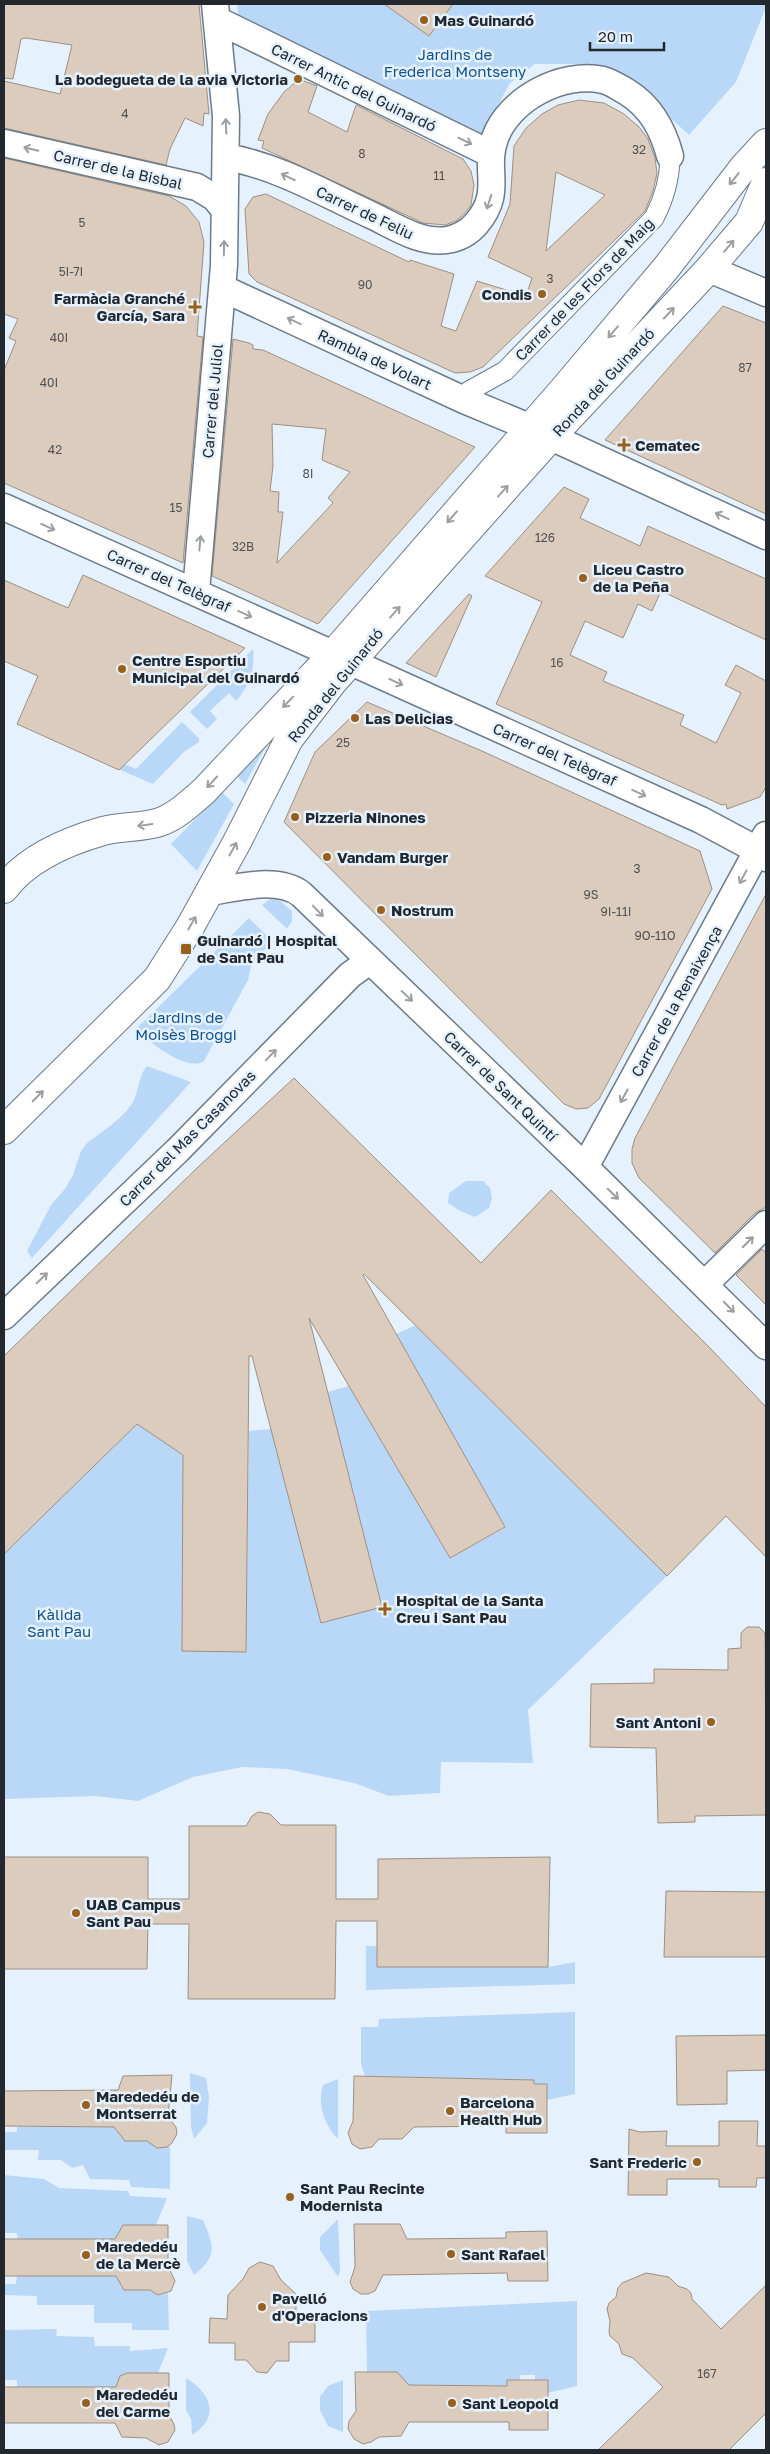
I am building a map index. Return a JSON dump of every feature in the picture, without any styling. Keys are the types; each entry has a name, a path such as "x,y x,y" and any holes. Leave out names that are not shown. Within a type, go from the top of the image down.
{"main road":[{"name":"Ronda del Guinardó","path":"4,888 32,863 59,848 103,832 160,822 184,808 342,658 540,432 640,300 738,175 766,143"},
{"path":"758,212 766,182"},
{"name":"Ronda del Guinardó","path":"540,432 709,270 758,212"},
{"name":"Ronda del Guinardó","path":"4,1130 157,980 257,806 289,739 342,658"}],"street":[{"name":"Carrer Antic del Guinardó","path":"216,12 491,154"},
{"name":"Carrer del Juliol","path":"196,592 222,288 226,116 216,12"},
{"name":"Carrer de Feliu","path":"226,157 267,167 418,237 446,240 465,234 485,213 490,202 492,190 491,154 501,125 518,106 552,85 578,79 604,80 635,97 653,115 660,126 670,156"},
{"name":"Carrer de la Bisbal","path":"4,143 197,187 215,198 224,209"},
{"name":"Carrer de les Flors de Maig","path":"464,400 469,391 505,371 654,218 663,201 670,172 670,156"},
{"path":"709,270 766,293"},
{"name":"Rambla de Volart","path":"222,288 464,400 540,432 766,536"},
{"name":"Carrer del Telègraf","path":"4,508 196,592 763,847"},
{"name":"Carrer de la Renaixença","path":"585,1167 763,847"},
{"name":"Carrer de Sant Quintí","path":"209,892 279,885 293,888 585,1167 766,1346"},
{"name":"Carrer del Mas Casanovas","path":"5,1310 178,1150 350,974 371,963"},
{"path":"705,1284 766,1224"}],"green space":[{"name":"Jardins de Frederica Montseny","path":"237,4 766,4 766,7 736,82 689,135 638,88 587,64 535,64 510,83 479,140 239,22"},
{"path":"253,649 252,670 245,689 236,701 229,693 210,711 217,719 207,729 190,712"},
{"path":"182,722 199,738 199,742 184,752 153,784 111,766 111,758 136,769"},
{"path":"264,744 266,746 245,784 235,774"},
{"path":"222,792 234,804 197,871 171,844"},
{"path":"273,897 292,911 292,921 287,929 262,905"},
{"name":"Jardins de Moisès Broggi","path":"249,918 273,942 252,962 248,980 204,1061 197,1064 188,1063 158,1048 136,1029"},
{"name":"Jardins de Moisès Broggi","path":"147,1066 191,1082 32,1258 27,1251 51,1205 65,1189 73,1175 81,1151 86,1144 118,1120 129,1108 135,1098 142,1074"},
{"path":"466,1181 483,1181 490,1188 492,1199 489,1208 475,1217 460,1211 448,1203 449,1193"},
{"name":"Kàlida Sant Pau","path":"416,1325 667,1576 528,1710 533,1763 441,1762 440,1793 389,1796 354,1783 287,1769 242,1767 193,1777 138,1801 96,1796 4,1799 4,1554 137,1424 183,1455 246,1652 249,1431 271,1429 327,1392 349,1386 450,1558 505,1528 396,1334"},
{"path":"366,1946 377,1946 377,1967 548,1967 575,1962 575,1984 366,1990"},
{"path":"575,2012 575,2094 547,2100 547,2084 534,2084 534,2080 365,2076 361,2064 361,2027 378,2027 379,2019"},
{"path":"190,2073 206,2078 209,2097 207,2123 194,2139 191,2127"},
{"path":"338,2079 338,2139 329,2127 323,2114 321,2092 323,2085"},
{"path":"17,2127 121,2127 122,2137 126,2141 148,2141 160,2148 170,2146 170,2189 131,2187 129,2180 90,2179 83,2165 72,2168 61,2160 38,2160 39,2150 4,2150 4,2132 17,2132"},
{"path":"4,2175 44,2179 59,2188 128,2191 130,2196 167,2198 156,2225 127,2225 120,2239 18,2241 17,2233 4,2233"},
{"path":"187,2216 203,2220 210,2237 212,2250 207,2262 194,2275 187,2261"},
{"path":"338,2219 340,2271 338,2277 320,2250 320,2237"},
{"path":"17,2275 121,2276 121,2286 126,2290 150,2290 158,2295 168,2293 169,2330 132,2330 132,2323 94,2323 94,2305 37,2305 37,2296 4,2295 4,2284 16,2284"},
{"path":"577,2301 577,2386 548,2393 548,2380 535,2380 535,2375 520,2375 520,2380 507,2388 497,2388 496,2385 403,2385 402,2377 397,2372 367,2372 366,2311"},
{"path":"57,2329 56,2336 94,2337 95,2346 130,2346 130,2351 168,2348 158,2373 120,2378 116,2387 27,2387 17,2389 17,2380 5,2380 4,2330"},
{"path":"186,2378 202,2391 209,2405 207,2421 192,2435 191,2419 186,2410"},
{"path":"343,2380 343,2432 328,2426 320,2410 320,2397 328,2386"}],"building":[{"path":"4,4 199,4 209,114 204,113 203,126 185,118 170,149 166,165 4,128 4,81 60,94 72,45 26,38 21,39 13,79 4,78"},
{"name":"Mas Guinardó","path":"384,4 453,4 429,36"},
{"path":"299,79 317,86 308,112 347,132 356,105 463,159 471,171 474,185 471,205 456,221 445,225 423,223 262,148 264,141 258,140 268,114 284,92"},
{"path":"579,100 604,103 624,114 639,127 648,139 655,158 657,173 653,191 645,211 483,367 470,372 455,373 257,282 249,274 245,209 253,197 266,194 409,262 410,260 454,274 441,326 456,331 477,281 526,296 532,278 488,257 510,204 514,146 526,128 542,114 558,105","holes":["556,172 605,195 546,251"]},
{"path":"4,158 169,196 186,206 199,222 204,242 197,336 203,337 183,563 4,483 4,370 16,341 9,338 18,319 4,314"},
{"path":"723,306 766,323 766,514 605,440"},
{"path":"233,339 249,343 253,345 253,349 263,350 475,447 318,624 212,576","holes":["272,424 326,429 322,460 350,472 328,498 333,503 277,563 283,512 278,512 279,492 270,491 273,466"]},
{"path":"564,487 589,499 580,518 640,546 648,526 766,579 766,640 661,591 652,611 638,604 623,638 585,621 570,655 607,672 603,681 684,715 680,725 716,743 741,693 725,685 736,665 766,681 766,787 760,797 727,809 726,804 722,805 496,704 542,602 485,576"},
{"name":"Centre Esportiu Municipal del Guinardó","path":"83,575 245,648 119,770 17,724 38,676 4,661 4,580 68,608"},
{"path":"469,594 472,596 436,677 406,663"},
{"path":"367,702 482,751 700,851 712,889 599,1099 588,1108 576,1109 564,1104 284,822 315,752"},
{"path":"766,894 766,1207 755,1213 715,1253 639,1178 632,1163 632,1149 635,1138"},
{"name":"Hospital de la Santa Creu i Sant Pau","path":"294,1078 481,1263 551,1190 709,1347 766,1407 766,1557 726,1516 667,1576 364,1274 505,1527 450,1558 309,1318 382,1607 321,1623 252,1356 249,1356 246,1652 182,1651 183,1455 137,1424 4,1554 4,1356 197,1168"},
{"path":"762,1249 766,1253 766,1305 736,1275"},
{"path":"747,1627 759,1627 765,1633 766,1815 695,1816 695,1822 658,1823 656,1748 590,1747 591,1684 654,1683 654,1669 728,1670 728,1649 741,1648 741,1633"},
{"path":"258,1812 270,1814 281,1825 336,1825 336,1899 378,1899 378,1859 550,1857 548,1967 377,1967 377,1921 336,1921 335,1999 188,1999 189,1924 148,1924 147,1969 4,1969 4,1857 148,1857 148,1899 189,1899 189,1826 246,1826 252,1816"},
{"path":"666,1891 766,1892 766,1957 664,1957"},
{"path":"766,2035 766,2070 727,2071 727,2104 677,2105 676,2036"},
{"name":"Marededéu de Montserrat","path":"172,2075 168,2117 176,2127 177,2134 172,2143 167,2147 157,2148 147,2141 125,2141 114,2127 4,2126 4,2091 118,2090 123,2076"},
{"name":"Barcelona Health Hub","path":"354,2076 534,2080 534,2084 547,2084 547,2133 506,2133 506,2126 414,2127 402,2139 379,2139 372,2147 360,2149 352,2144 348,2133 353,2121"},
{"name":"Sant Frederic","path":"719,2121 758,2121 757,2146 766,2146 766,2178 757,2178 756,2187 719,2187 719,2179 667,2179 667,2195 628,2195 629,2129 640,2132 667,2131 666,2146 719,2146"},
{"name":"Sant Rafael","path":"354,2224 400,2224 407,2239 506,2238 506,2232 547,2231 548,2281 508,2281 507,2273 383,2275 375,2291 361,2294 353,2289 350,2282 355,2267"},
{"name":"Marededéu de la Mercè","path":"123,2225 168,2225 168,2266 175,2281 171,2291 158,2295 150,2290 124,2290 116,2276 4,2276 4,2239 115,2239"},
{"name":"Pavelló d'Operacions","path":"260,2262 273,2266 281,2280 296,2294 296,2319 315,2319 315,2342 289,2342 289,2361 276,2361 267,2373 257,2372 246,2360 235,2360 235,2343 209,2343 210,2318 227,2319 228,2295 243,2279 249,2268"},
{"path":"646,2273 669,2277 678,2286 687,2289 691,2293 692,2299 721,2329 766,2285 766,2413 729,2450 598,2450 663,2387 633,2358 622,2354 619,2344 610,2336 609,2332 610,2321 607,2309 609,2303 616,2297 618,2288 622,2283"},
{"name":"Sant Leopold","path":"355,2372 397,2372 409,2385 507,2386 507,2380 548,2380 548,2430 509,2430 509,2422 409,2422 401,2436 379,2437 363,2444 354,2439 348,2429 349,2421 356,2411"},
{"name":"Marededéu del Carme","path":"127,2373 169,2373 169,2415 175,2430 168,2442 159,2445 146,2438 122,2437 115,2423 4,2423 4,2387 116,2387 120,2376"}],"place":[{"name":"Mas Guinardó","path":"424,20"},
{"name":"La bodegueta de la avia Victoria","path":"298,79"},
{"name":"Condis","path":"542,294"},
{"name":"Farmàcia Granché García, Sara","path":"195,307"},
{"name":"Cematec","path":"624,445"},
{"name":"Liceu Castro de la Peña","path":"583,578"},
{"name":"Centre Esportiu Municipal del Guinardó","path":"122,669"},
{"name":"Las Delicias","path":"355,718"},
{"name":"Pizzeria Ninones","path":"295,817"},
{"name":"Vandam Burger","path":"327,857"},
{"name":"Nostrum","path":"381,910"},
{"name":"Guinardó | Hospital de Sant Pau","path":"186,949"},
{"name":"Hospital de la Santa Creu i Sant Pau","path":"385,1609"},
{"name":"Sant Antoni","path":"711,1722"},
{"name":"UAB Campus Sant Pau","path":"76,1913"},
{"name":"Marededéu de Montserrat","path":"86,2105"},
{"name":"Barcelona Health Hub","path":"450,2111"},
{"name":"Sant Frederic","path":"697,2162"},
{"name":"Sant Pau Recinte Modernista","path":"290,2197"},
{"name":"Sant Rafael","path":"451,2254"},
{"name":"Marededéu de la Mercè","path":"86,2255"},
{"name":"Pavelló d'Operacions","path":"262,2307"},
{"name":"Marededéu del Carme","path":"86,2403"},
{"name":"Sant Leopold","path":"452,2403"}]}
